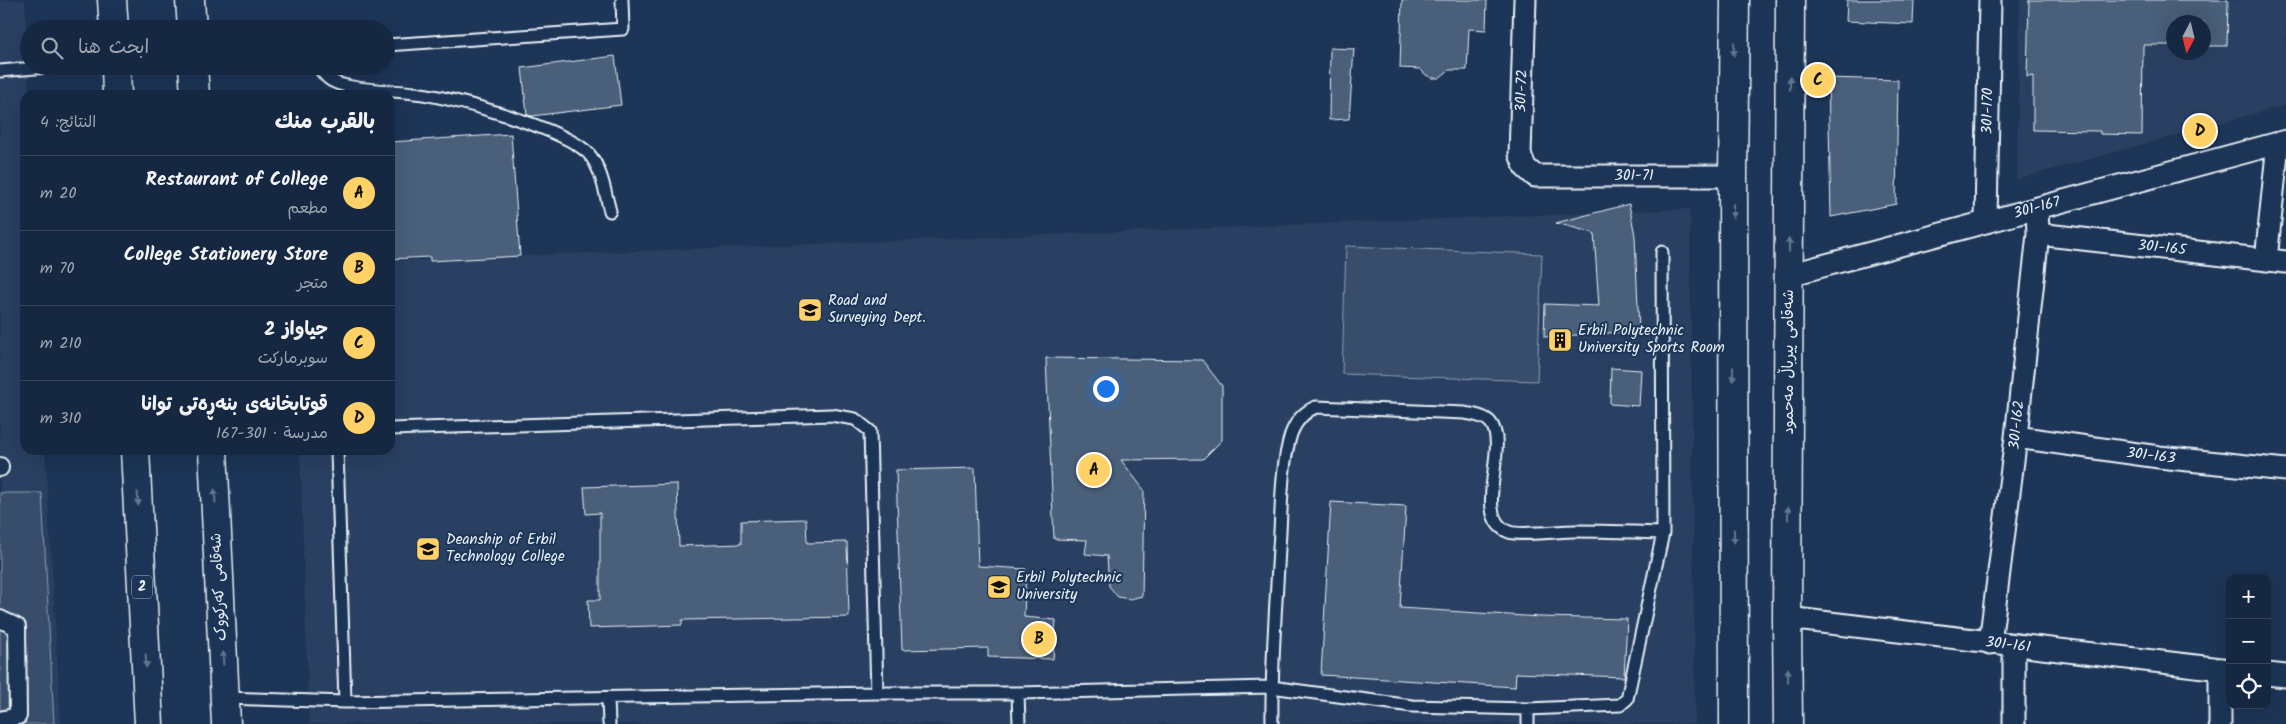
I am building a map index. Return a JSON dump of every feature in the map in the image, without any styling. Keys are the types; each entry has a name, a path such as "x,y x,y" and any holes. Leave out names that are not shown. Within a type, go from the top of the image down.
{"main road":[{"path":"112,0 113,20"},
{"path":"190,0 191,20"},
{"path":"1734,724 1733,176 1735,0"},
{"name":"شەقامی پیرباڵ مەحمود","path":"1788,724 1790,0"},
{"path":"116,75 117,90"},
{"path":"194,75 195,90"},
{"name":"2","path":"135,455 149,724"},
{"name":"شەقامی کەرکووک","path":"213,455 226,711"}],"street":[{"name":"301-72","path":"1525,0 1520,154 1525,167 1535,176"},
{"name":"301-170","path":"1986,222 1990,0"},
{"name":"301-167","path":"1789,275 2282,142"},
{"path":"2276,261 2282,142"},
{"name":"301-71","path":"1535,176 1733,176"},
{"name":"301-162","path":"1990,643 2016,438 2038,234 2037,208"},
{"name":"301-165","path":"2038,234 2276,261"},
{"name":"301-163","path":"2016,438 2158,457 2286,470"},
{"name":"301-161","path":"1787,618 2014,646 2225,669"},
{"path":"0,619 17,627 18,716 0,720"},
{"path":"2014,646 2014,724"},
{"path":"2220,724 2225,669"},
{"path":"2271,674 2286,676"}],"lane":[{"path":"395,44 623,30 622,0"},
{"path":"0,71 20,69"},
{"path":"325,75 328,79 342,85 389,90"},
{"path":"395,91 417,93 491,111 558,134 589,154 599,170 610,211"},
{"path":"226,711 345,702 877,693 1018,693 1271,687 1412,706 1528,709 1620,705 1627,699 1663,533 1662,252"},
{"path":"1272,724 1271,687 1287,451 1297,421 1306,411 1316,407 1466,414 1483,417 1490,422 1496,435 1492,513 1498,525 1510,533 1575,531 1663,533"},
{"path":"395,429 831,415 855,419 870,431 877,693"},
{"path":"337,455 345,702"},
{"path":"1018,693 1019,724"},
{"path":"608,698 609,724"},
{"path":"1528,709 1528,724"}],"shaded area":[{"path":"0,0 25,0 26,20 20,20 20,75 28,75 29,90 20,90 20,455 45,455 61,724 0,724"},
{"path":"2020,0 2286,0 2286,105 2017,179"},
{"name":"Erbil Polytechnic University","path":"1690,209 1695,724 309,724 300,455 395,455 395,261"},
{"path":"1346,246 1542,254 1537,381 1342,374"},
{"path":"0,493 42,493 54,724 0,724"}],"building":[{"path":"1402,0 1487,0 1486,30 1469,29 1467,70 1449,70 1439,78 1432,78 1420,69 1400,68"},
{"path":"1847,0 1914,0 1913,24 1846,21"},
{"path":"2029,0 2228,0 2227,46 2211,46 2211,15 2166,15 2166,45 2143,45 2142,135 2100,134 2100,131 2033,130 2033,76 2027,77"},
{"path":"1330,48 1354,49 1349,119 1329,120"},
{"path":"615,56 621,105 532,116 527,115 522,68"},
{"path":"1828,78 1898,80 1896,204 1831,217"},
{"path":"511,134 520,256 430,261 430,257 395,259 395,142"},
{"path":"1629,204 1635,236 1639,331 1544,337 1545,304 1599,306 1594,233 1556,223"},
{"path":"1046,358 1202,360 1222,386 1222,440 1203,459 1121,460 1144,490 1142,596 1130,599 1118,597 1109,586 1107,556 1085,554 1087,540 1054,539"},
{"path":"1611,368 1641,370 1639,406 1610,404"},
{"path":"975,468 978,566 1026,569 1024,617 1056,620 1053,659 988,657 988,648 902,650 896,470"},
{"path":"677,484 679,546 741,544 741,521 806,519 807,543 847,542 849,617 682,620 682,625 589,628 588,600 600,600 600,513 586,514 584,487"},
{"path":"1331,502 1406,506 1400,608 1540,617 1627,619 1624,677 1516,673 1515,687 1321,675"}],"place":[{"name":"جیاواز 2","path":"1818,80"},
{"name":"قوتابخانەی بنەڕەتی توانا","path":"2200,131"},
{"name":"Road and Surveying Dept.","path":"810,310"},
{"name":"Erbil Polytechnic University Sports Room","path":"1560,340"},
{"name":"Restaurant of College","path":"1094,470"},
{"name":"Deanship of Erbil Technology College","path":"428,549"},
{"name":"Erbil Polytechnic University","path":"999,587"},
{"name":"College Stationery Store","path":"1039,639"}]}
